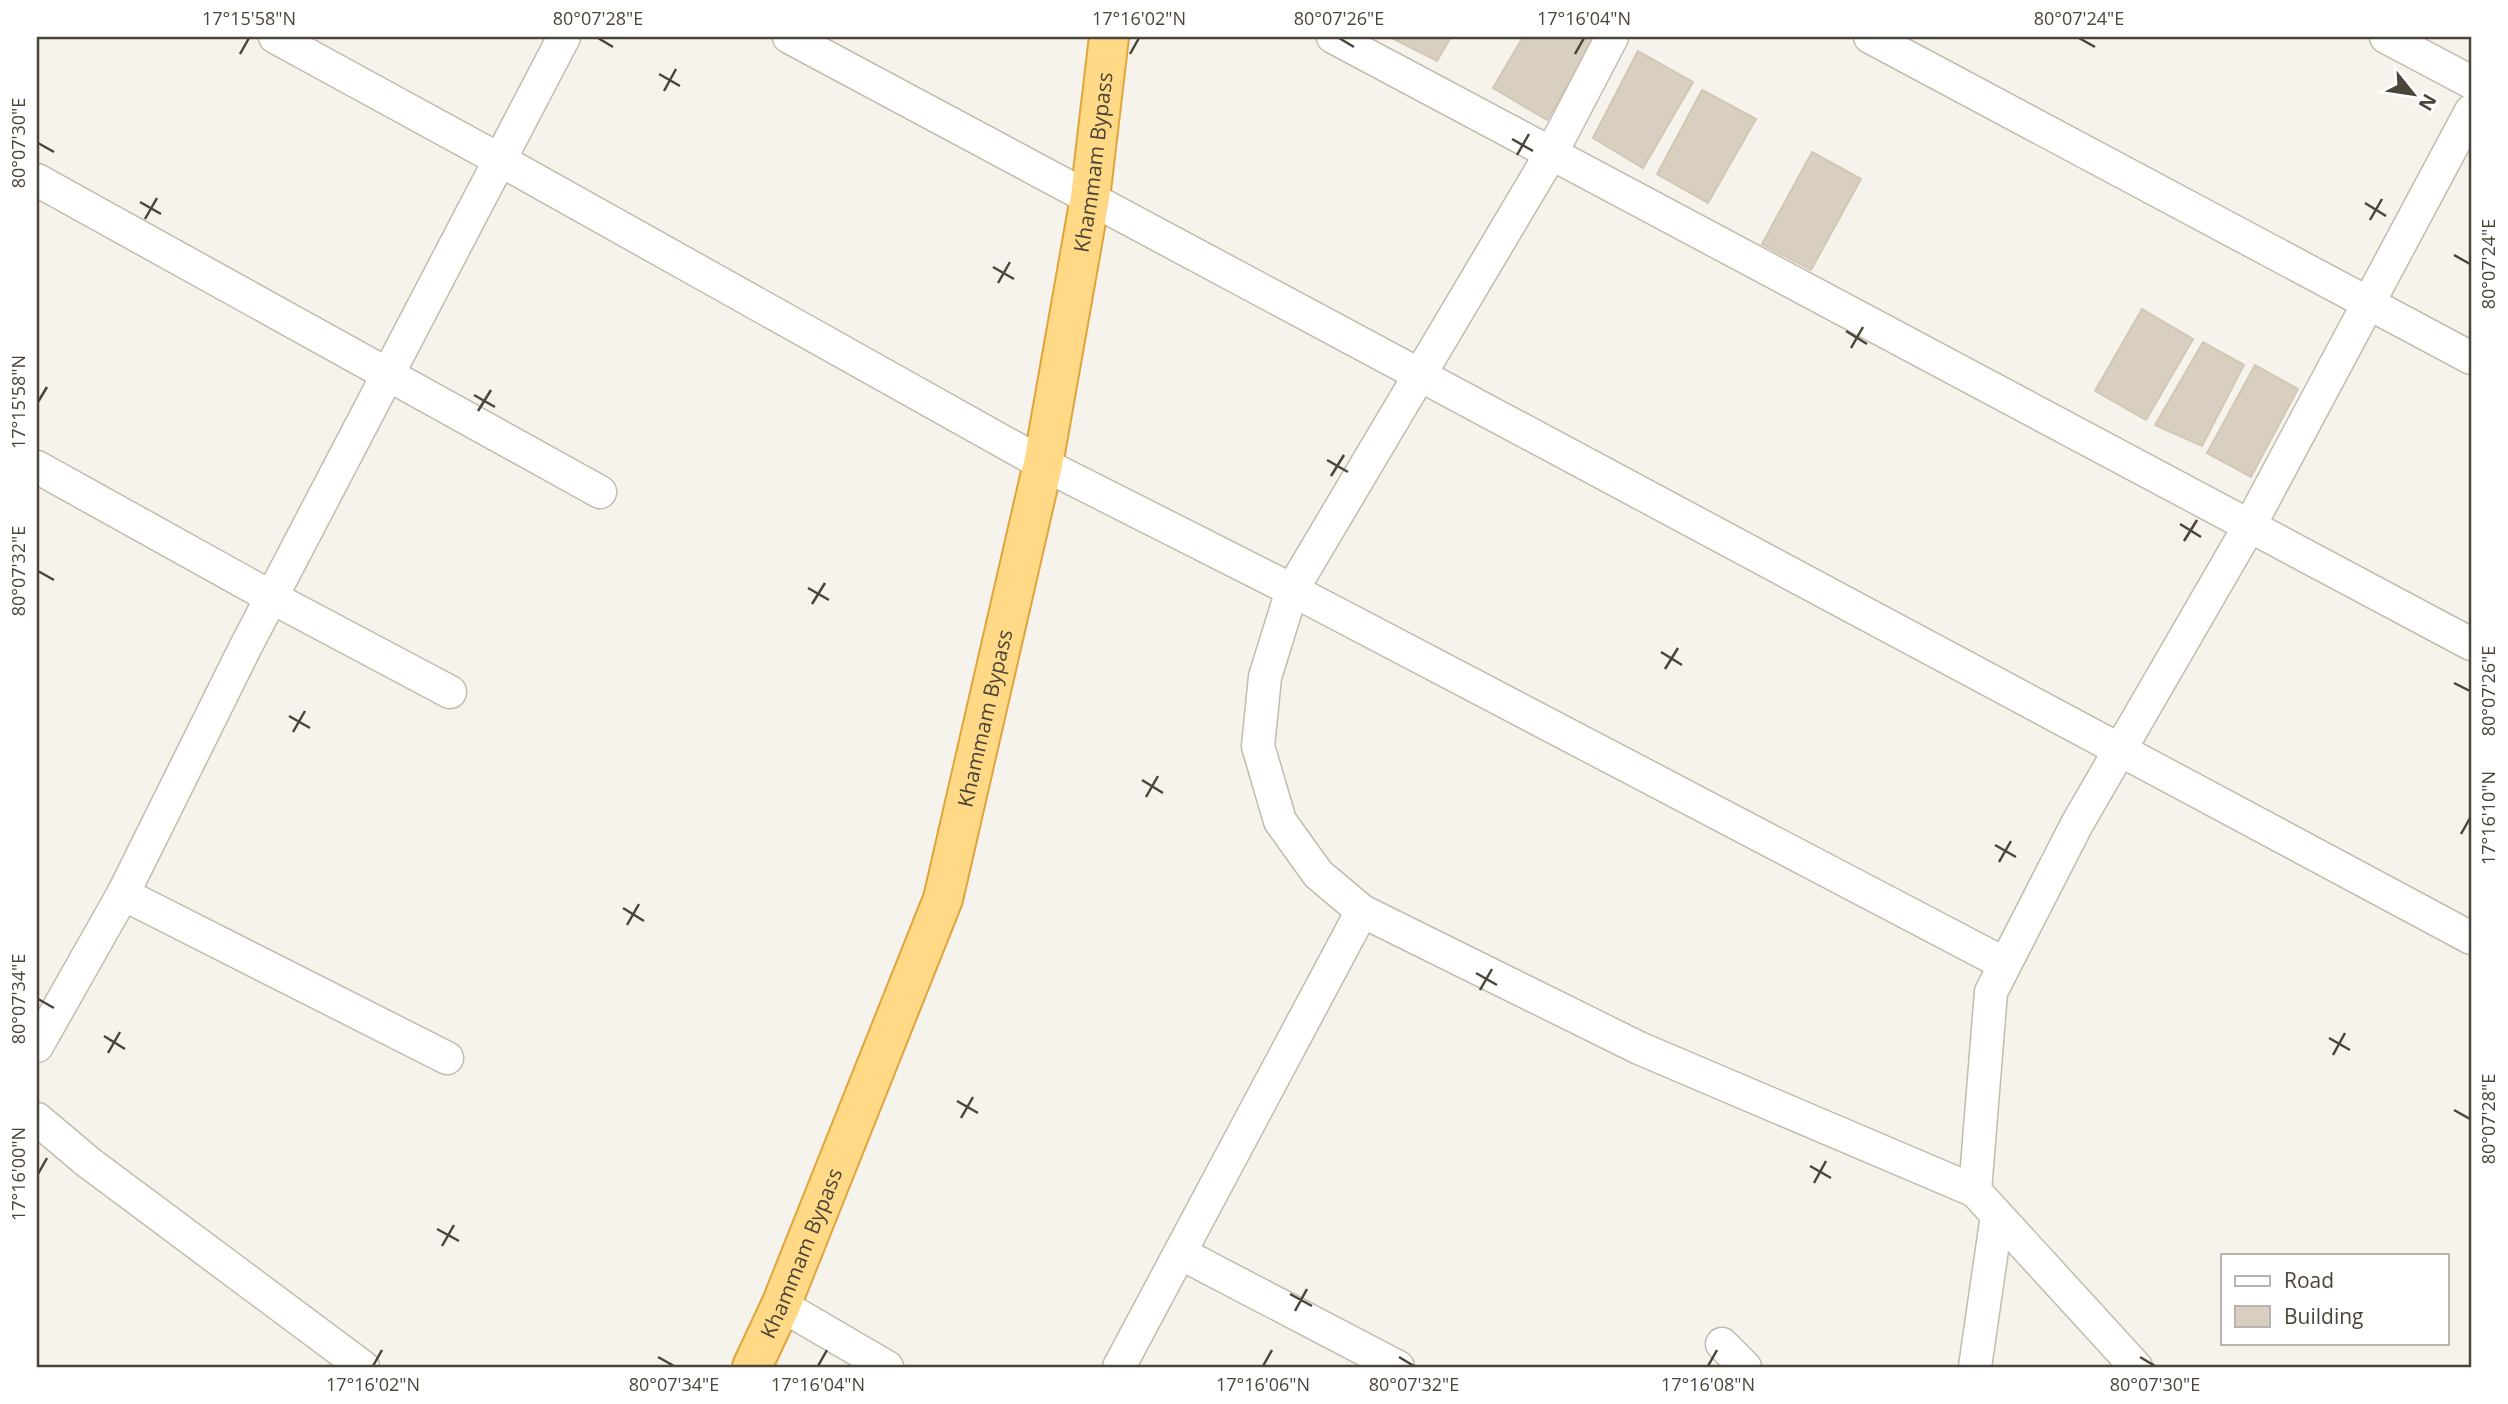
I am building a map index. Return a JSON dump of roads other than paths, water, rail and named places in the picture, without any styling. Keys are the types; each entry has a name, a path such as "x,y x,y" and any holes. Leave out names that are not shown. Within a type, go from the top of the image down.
{"highway":[{"name":"Khammam Bypass","path":"752,1367 781,1305 943,899 1043,464 1090,198 1109,37"}],"street":[{"path":"275,37 1043,464 1292,590 2005,964"},
{"path":"37,1046 123,894 271,597 564,37"},
{"path":"789,37 2471,937"},
{"path":"1333,37 2471,644"},
{"path":"1612,37 1552,152 1292,590 1265,677 1258,746 1280,821 1318,874 1362,911 1639,1048 1975,1191 2136,1367"},
{"path":"1870,37 2471,358"},
{"path":"2386,37 2471,82"},
{"path":"1975,1191 1991,992 2077,824 2250,525 2471,111"},
{"path":"37,180 600,492"},
{"path":"37,467 271,597 450,692"},
{"path":"123,894 447,1059"},
{"path":"1119,1367 1362,911"},
{"path":"37,1119 88,1162 363,1367"},
{"path":"1975,1367 1997,1215"},
{"path":"1180,1253 1398,1367"},
{"path":"781,1305 887,1367"},
{"path":"1722,1344 1745,1367"}]}
